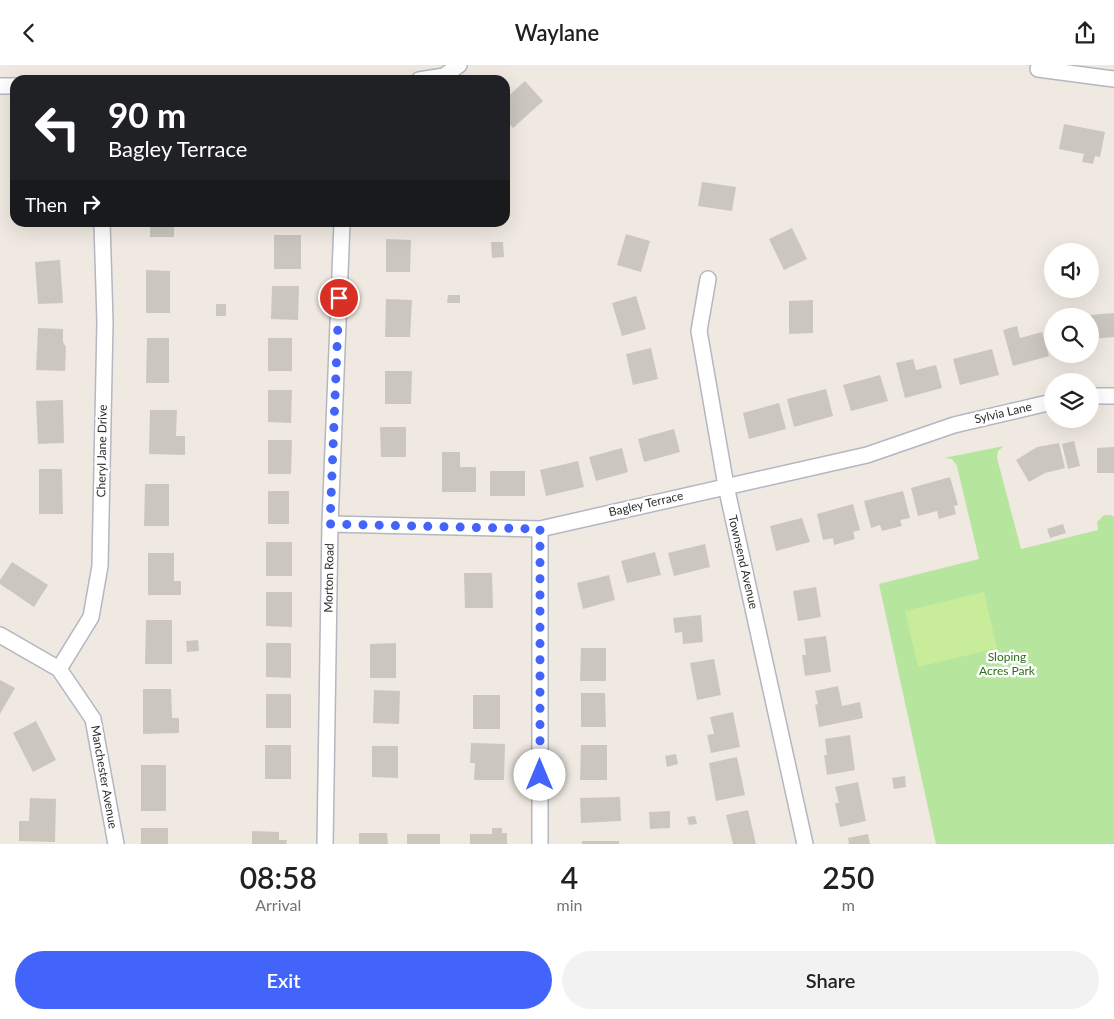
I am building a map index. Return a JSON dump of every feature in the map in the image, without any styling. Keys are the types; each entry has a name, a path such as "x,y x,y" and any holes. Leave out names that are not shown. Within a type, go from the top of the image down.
{"street":[{"path":"445,75 459,65"},
{"path":"1038,69 1114,79"},
{"name":"Cheryl Jane Drive","path":"59,669 92,617 100,566 105,322 102,227"},
{"name":"Morton Road","path":"325,844 330,524 342,227"},
{"name":"Townsend Avenue","path":"708,279 698,331 726,486 805,844"},
{"path":"1099,395 1114,396"},
{"name":"Sylvia Lane","path":"954,425 1044,404"},
{"name":"Bagley Terrace","path":"330,524 540,529 867,455 954,425"},
{"path":"540,529 540,844"},
{"name":"Manchester Avenue","path":"0,635 59,669 93,719 116,844"}],"green space":[{"name":"Sloping Acres Park","path":"1004,446 998,451 997,458 1021,549 1098,530 1097,522 1104,515 1114,517 1114,844 936,844 879,584 979,559 957,466 952,459 944,458"},
{"path":"984,592 997,648 918,667 905,611"}],"building":[{"path":"525,81 543,101 513,128 510,125 510,94"},
{"path":"1064,124 1105,132 1100,157 1095,156 1093,164 1082,162 1084,154 1059,149"},
{"path":"702,182 736,187 732,211 698,206"},
{"path":"150,227 174,227 174,237 150,237"},
{"path":"792,228 807,259 784,270 769,239"},
{"path":"626,234 650,241 641,272 617,265"},
{"path":"274,235 301,235 301,269 274,269"},
{"path":"386,239 411,240 410,272 386,272"},
{"path":"491,242 503,242 504,257 492,258"},
{"path":"60,260 63,303 38,304 35,262"},
{"path":"146,270 170,271 170,313 146,313"},
{"path":"272,286 299,286 298,320 271,319"},
{"path":"448,295 460,295 460,303 447,303"},
{"path":"636,296 646,329 622,336 612,303"},
{"path":"386,299 412,300 410,337 385,337"},
{"path":"813,300 813,333 789,334 789,301"},
{"path":"216,304 226,304 226,316 216,316"},
{"path":"1114,313 1114,337 1099,338 1099,314"},
{"path":"1017,326 1020,338 1042,332 1044,357 1013,366 1003,330"},
{"path":"38,328 63,329 63,342 66,347 65,371 36,370"},
{"path":"147,338 169,338 169,383 146,383"},
{"path":"268,338 292,338 292,371 268,371"},
{"path":"651,348 658,379 633,385 626,354"},
{"path":"992,349 999,375 960,385 953,359"},
{"path":"913,359 916,370 936,365 942,388 905,398 896,363"},
{"path":"385,371 412,371 411,404 385,404"},
{"path":"880,375 888,401 851,411 843,385"},
{"path":"826,389 833,416 794,427 787,399"},
{"path":"268,390 292,390 291,423 268,422"},
{"path":"63,400 64,443 38,444 36,401"},
{"path":"779,403 786,429 749,439 743,413"},
{"path":"150,410 177,410 176,436 185,436 185,455 149,454"},
{"path":"380,427 406,427 406,457 381,457"},
{"path":"674,429 680,452 644,462 638,439"},
{"path":"268,440 292,440 291,474 268,474"},
{"path":"1074,441 1080,466 1068,469 1062,444"},
{"path":"1059,443 1065,468 1045,473 1029,482 1016,460 1037,447"},
{"path":"1114,447 1114,473 1097,473 1097,448"},
{"path":"622,448 628,472 596,481 589,457"},
{"path":"442,452 460,452 460,467 476,467 476,492 442,492"},
{"path":"578,461 584,487 546,496 540,470"},
{"path":"39,469 62,469 63,514 39,514"},
{"path":"490,471 525,471 525,496 490,496"},
{"path":"950,477 958,505 954,506 956,514 939,519 937,511 918,516 911,488"},
{"path":"145,484 169,484 169,526 144,526"},
{"path":"268,491 289,491 289,524 268,524"},
{"path":"903,491 910,518 900,520 902,526 882,531 880,525 871,528 864,501"},
{"path":"853,504 860,530 853,532 855,539 834,545 833,538 823,540 817,514"},
{"path":"802,518 810,542 776,551 770,526"},
{"path":"1063,524 1066,533 1050,538 1047,529"},
{"path":"266,542 292,542 292,576 266,576"},
{"path":"705,544 710,567 674,576 668,553"},
{"path":"655,552 661,575 627,583 621,561"},
{"path":"148,553 174,553 174,581 181,581 181,595 148,595"},
{"path":"12,562 48,585 34,607 0,584 0,580"},
{"path":"464,573 492,573 493,608 465,608"},
{"path":"609,575 615,600 583,609 577,583"},
{"path":"816,587 821,617 798,621 793,591"},
{"path":"266,592 292,592 292,627 266,626"},
{"path":"701,615 703,642 683,644 682,632 675,633 673,618"},
{"path":"146,620 172,620 172,664 145,664"},
{"path":"826,636 831,672 805,676 802,655 806,655 804,639"},
{"path":"198,640 199,651 187,652 186,641"},
{"path":"266,643 291,643 291,678 266,677"},
{"path":"396,643 396,678 370,678 370,644"},
{"path":"581,648 606,648 606,681 580,681"},
{"path":"714,659 721,695 697,700 690,663"},
{"path":"0,680 15,688 0,714"},
{"path":"838,686 842,706 860,702 863,718 819,727 815,705 818,704 815,691"},
{"path":"143,689 171,689 172,718 179,718 179,733 143,734"},
{"path":"374,690 400,691 399,724 373,723"},
{"path":"581,693 605,693 606,727 581,727"},
{"path":"266,694 291,694 291,728 266,728"},
{"path":"473,695 500,695 500,729 473,729"},
{"path":"733,712 740,747 711,753 707,735 714,734 710,717"},
{"path":"36,721 56,760 33,772 13,733"},
{"path":"850,735 855,770 827,775 824,755 827,755 825,739"},
{"path":"471,743 505,744 504,780 474,780 475,763 470,763"},
{"path":"265,745 291,745 291,779 265,779"},
{"path":"581,745 607,745 607,780 580,780"},
{"path":"372,746 398,746 398,778 372,777"},
{"path":"676,754 678,764 667,767 665,756"},
{"path":"737,757 745,795 716,801 709,763"},
{"path":"141,765 166,765 166,811 141,811"},
{"path":"905,776 906,787 894,789 892,778"},
{"path":"858,782 866,821 840,827 835,803 839,803 835,787"},
{"path":"620,797 621,821 581,823 580,798"},
{"path":"30,798 56,799 55,842 19,841 19,821 29,821"},
{"path":"748,810 756,844 733,844 726,815"},
{"path":"670,811 670,828 650,829 649,812"},
{"path":"695,816 697,824 689,825 687,817"},
{"path":"141,828 168,828 168,844 141,844"},
{"path":"492,828 502,828 502,833 507,833 507,844 470,844 470,834 492,834"},
{"path":"252,831 279,832 279,840 287,840 286,844 252,844"},
{"path":"359,833 387,833 388,844 359,844"},
{"path":"407,834 440,834 440,844 407,844"},
{"path":"868,834 870,844 849,844 848,838"},
{"path":"582,841 619,841 619,844 582,844"}],"route":[{"path":"339,298 330,524 540,529 540,775"}]}
